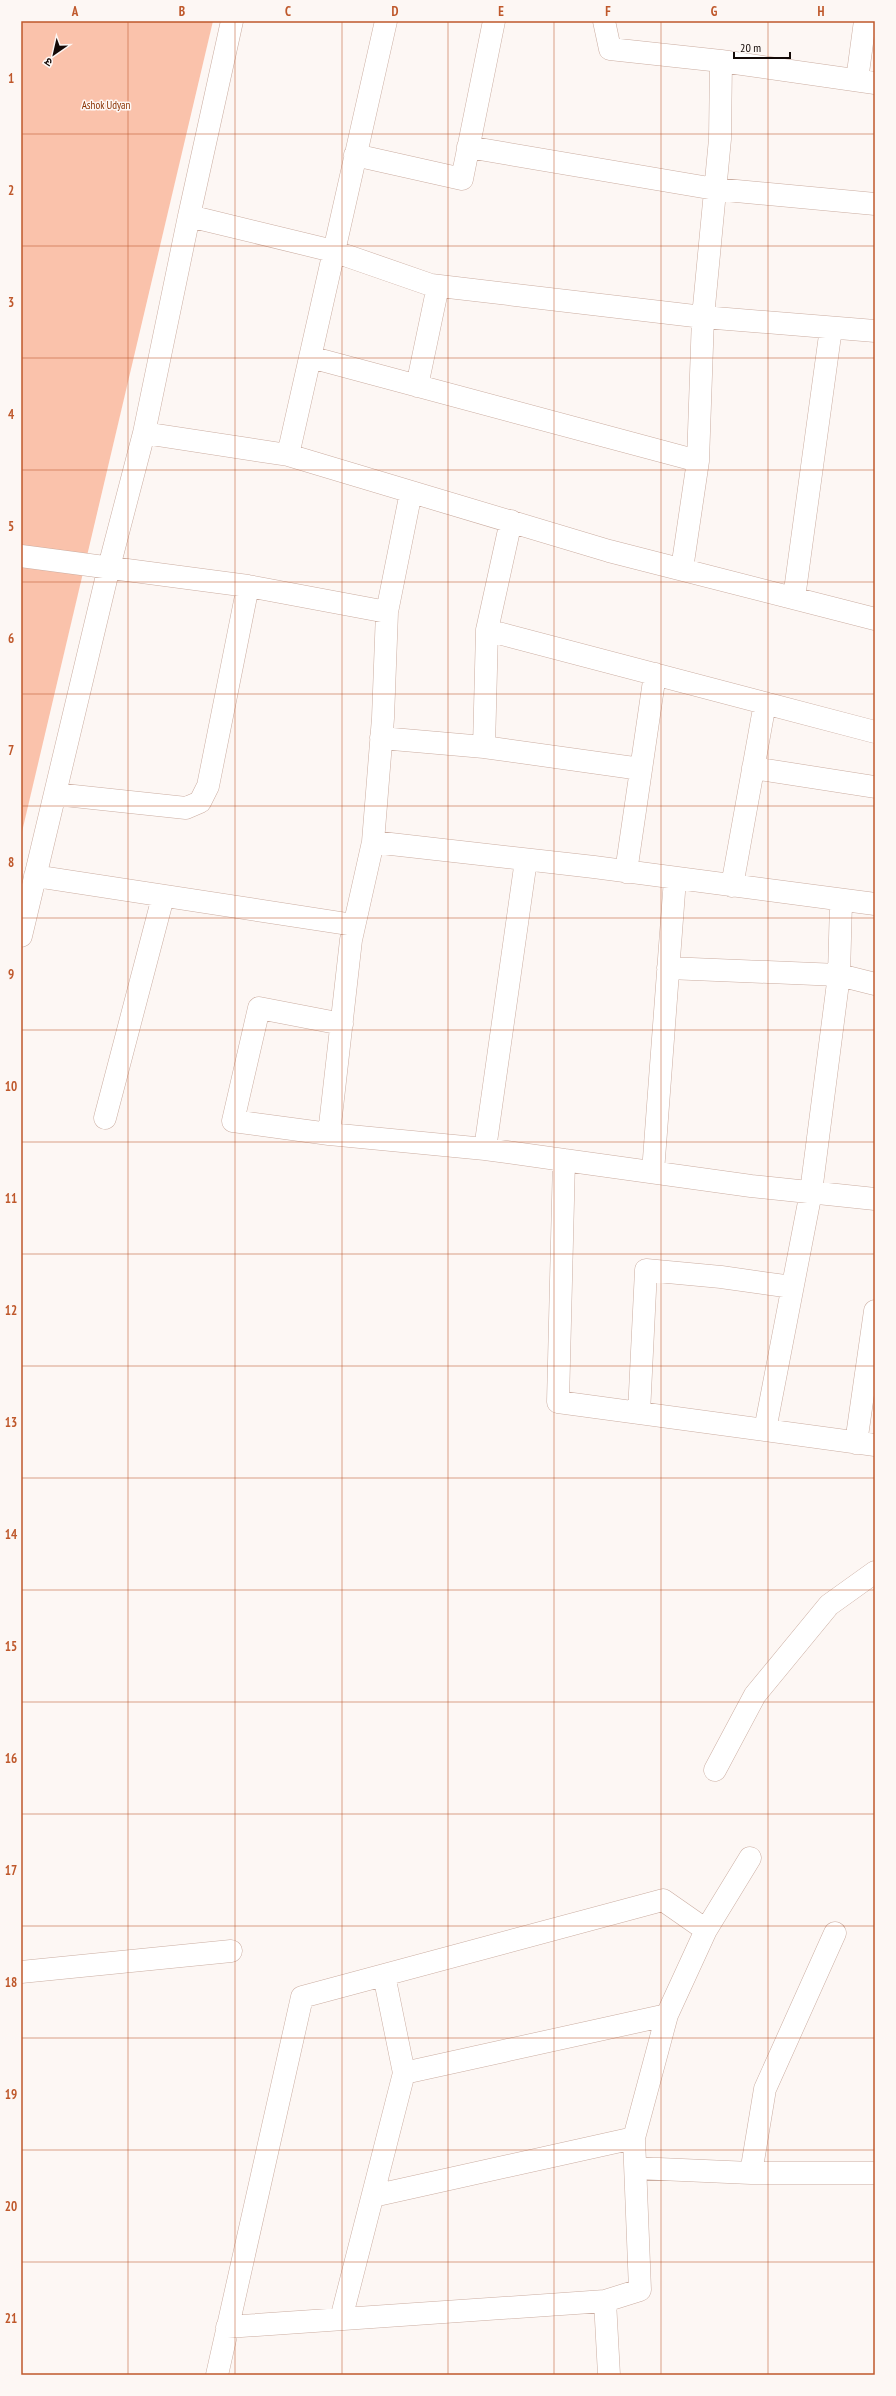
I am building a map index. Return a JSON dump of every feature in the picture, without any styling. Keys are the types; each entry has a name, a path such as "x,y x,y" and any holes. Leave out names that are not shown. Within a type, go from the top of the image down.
{"street":[{"path":"21,936 109,567 144,433 189,216 232,21"},
{"path":"288,455 386,21"},
{"path":"355,155 462,178 494,21"},
{"path":"604,21 610,49 721,61 866,82 865,21"},
{"path":"682,569 698,461 703,317 720,139 721,61"},
{"path":"468,147 715,189 875,204"},
{"path":"189,216 333,251 438,286 703,317 875,331"},
{"path":"417,386 438,286"},
{"path":"794,598 832,328"},
{"path":"310,357 698,461"},
{"path":"144,433 288,455 609,551 875,619"},
{"path":"329,1134 354,925 373,842 381,738 386,612 411,492"},
{"path":"484,747 487,630 511,521"},
{"path":"21,556 248,586 386,612"},
{"path":"55,794 186,808 200,802 208,786 248,586"},
{"path":"487,630 875,732"},
{"path":"626,872 655,674"},
{"path":"732,886 764,703"},
{"path":"381,738 484,747 641,769"},
{"path":"753,768 875,787"},
{"path":"373,842 626,872 842,902 875,904"},
{"path":"485,1150 526,860"},
{"path":"35,876 163,897 354,925"},
{"path":"653,1172 675,879"},
{"path":"105,1118 163,897"},
{"path":"764,1430 811,1192 839,975 842,902"},
{"path":"668,968 839,975 875,984"},
{"path":"342,1024 259,1008 233,1121 329,1134 485,1150 875,1199"},
{"path":"564,1160 558,1402 865,1444 875,1311"},
{"path":"639,1413 646,1270 792,1287"},
{"path":"715,1770 754,1695 829,1605 875,1572"},
{"path":"227,2327 605,2301 640,2290 634,2138 667,2015 706,1930 750,1858"},
{"path":"217,2375 302,1997 663,1900 706,1930"},
{"path":"751,2173 765,2089 835,1933"},
{"path":"21,1972 231,1951"},
{"path":"341,2319 404,2073 384,1975"},
{"path":"404,2073 667,2015"},
{"path":"373,2196 634,2138"},
{"path":"636,2168 751,2173 875,2173"},
{"path":"605,2301 609,2375"}],"green space":[{"name":"Ashok Udyan","path":"21,21 213,21 21,836"}]}
